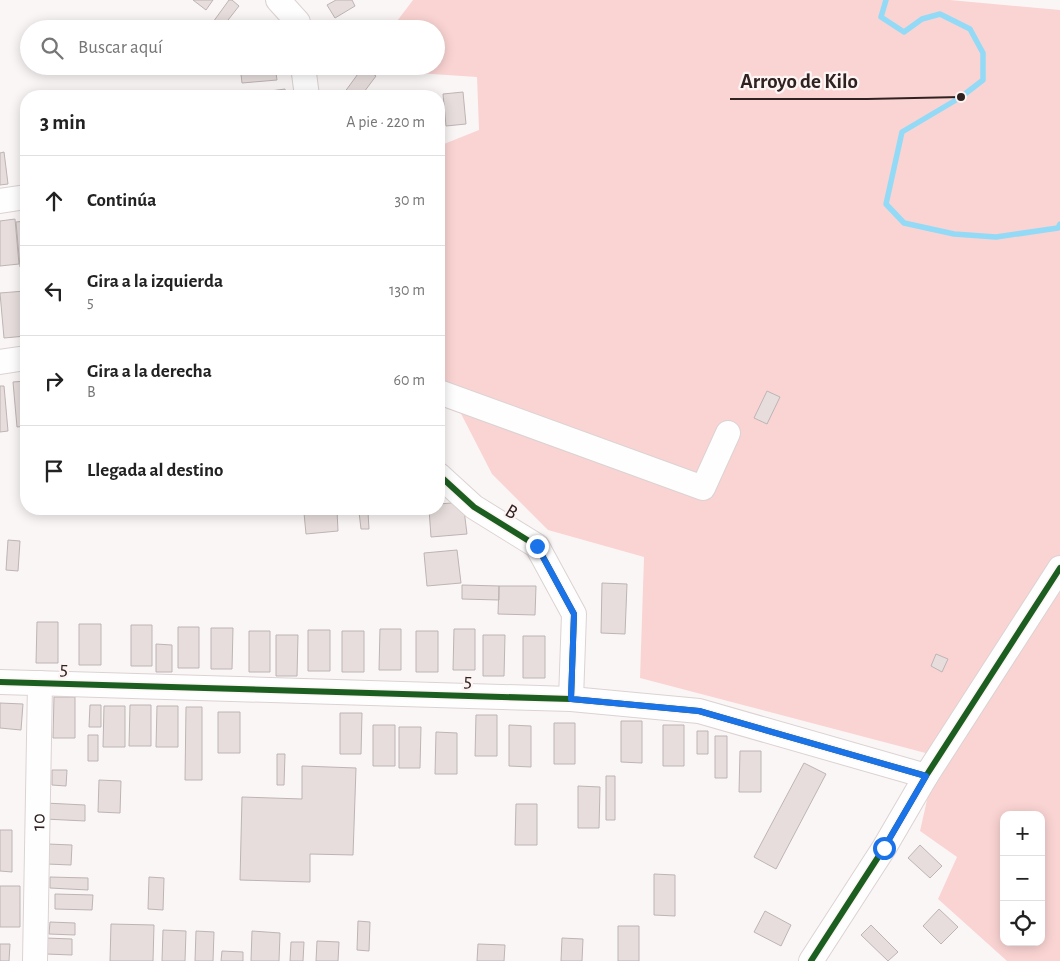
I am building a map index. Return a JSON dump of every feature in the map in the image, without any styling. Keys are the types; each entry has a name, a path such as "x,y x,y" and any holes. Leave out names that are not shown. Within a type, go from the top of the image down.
{"street":[{"path":"278,0 296,20"},
{"path":"304,75 306,90"},
{"path":"0,200 20,198"},
{"path":"0,362 20,359"},
{"path":"445,394 703,488 728,433"},
{"name":"B","path":"445,480 474,507 537,546 574,614 571,699"},
{"path":"811,961 884,848 926,776 1060,568"},
{"name":"5","path":"0,682 571,699 699,711 926,776"},
{"name":"10","path":"35,961 40,683"}],"shaded area":[{"path":"413,0 950,0 1060,10 1060,961 1007,961 938,899 957,857 920,831 937,756 640,678 644,557 548,530 492,474 445,383 445,144 479,130 477,77 445,75 445,20 398,20"}],"building":[{"path":"193,0 213,0 206,10"},
{"path":"229,0 232,0 239,6 228,20 215,20"},
{"path":"336,0 352,0 355,6 335,18 327,5"},
{"path":"241,75 276,75 277,80 242,83"},
{"path":"357,75 376,76 366,90 346,90"},
{"path":"463,92 466,124 446,126 445,94"},
{"path":"4,152 8,184 0,185 0,153"},
{"path":"15,219 19,264 0,266 0,221"},
{"path":"16,222 20,222 20,267"},
{"path":"20,291 20,337 4,338 0,293"},
{"path":"20,381 20,427 17,427 13,382"},
{"path":"0,386 4,386 8,431 0,432"},
{"path":"767,391 780,397 767,424 754,418"},
{"path":"463,502 467,534 431,537 429,515 445,515 445,504"},
{"path":"304,515 337,515 338,531 306,534"},
{"path":"359,515 368,515 369,529 361,529"},
{"path":"8,540 20,541 18,571 6,570"},
{"path":"457,550 461,583 427,586 424,553"},
{"path":"602,583 627,584 625,634 601,633"},
{"path":"462,585 499,586 499,600 462,599"},
{"path":"499,586 536,586 535,615 498,614"},
{"path":"37,622 58,622 58,663 36,663"},
{"path":"79,624 101,624 101,665 79,665"},
{"path":"131,625 152,625 152,666 131,666"},
{"path":"178,627 199,627 199,668 178,668"},
{"path":"211,628 233,628 232,669 211,669"},
{"path":"380,629 401,629 401,670 379,670"},
{"path":"454,629 475,629 475,670 453,670"},
{"path":"308,630 330,630 330,671 308,671"},
{"path":"249,631 270,631 270,672 249,672"},
{"path":"342,631 364,631 364,672 342,672"},
{"path":"416,631 438,631 438,672 416,672"},
{"path":"276,635 298,635 297,676 276,676"},
{"path":"483,635 505,635 504,676 483,676"},
{"path":"523,636 545,636 545,678 523,678"},
{"path":"156,644 172,645 172,672 156,672"},
{"path":"936,654 948,659 942,672 931,666"},
{"path":"54,697 75,697 75,738 53,738"},
{"path":"0,703 23,704 21,730 0,728"},
{"path":"90,705 101,705 101,727 89,727"},
{"path":"130,705 151,705 151,746 129,746"},
{"path":"104,706 125,706 125,747 103,747"},
{"path":"157,706 178,706 178,747 156,747"},
{"path":"186,707 202,707 202,780 185,780"},
{"path":"218,712 240,712 240,753 218,753"},
{"path":"340,713 362,713 361,754 340,754"},
{"path":"476,715 497,715 497,756 475,756"},
{"path":"621,721 642,721 642,763 621,762"},
{"path":"554,723 575,723 575,764 554,764"},
{"path":"373,725 395,725 395,766 373,766"},
{"path":"509,725 531,726 531,767 509,766"},
{"path":"663,725 684,725 684,766 663,766"},
{"path":"399,727 421,727 420,768 399,768"},
{"path":"697,731 708,731 708,754 697,754"},
{"path":"436,732 457,733 457,774 435,774"},
{"path":"88,735 98,735 98,761 88,761"},
{"path":"715,736 727,736 727,778 715,778"},
{"path":"740,751 761,751 761,792 739,792"},
{"path":"277,754 285,754 284,785 277,785"},
{"path":"804,763 826,774 776,869 754,857"},
{"path":"302,766 356,768 353,855 310,854 310,882 240,880 242,797 302,799"},
{"path":"52,770 67,770 66,786 52,785"},
{"path":"606,776 615,776 615,820 606,820"},
{"path":"99,780 121,781 120,813 98,812"},
{"path":"578,786 600,787 599,828 578,828"},
{"path":"45,803 85,805 85,821 45,819"},
{"path":"516,804 537,804 537,845 515,845"},
{"path":"0,830 12,830 12,872 0,871"},
{"path":"48,844 72,845 71,865 47,864"},
{"path":"920,845 942,866 930,878 908,858"},
{"path":"654,874 675,875 675,916 654,915"},
{"path":"50,877 88,878 88,890 50,888"},
{"path":"149,877 164,878 163,910 148,909"},
{"path":"0,886 20,886 20,927 0,927"},
{"path":"55,894 93,895 92,910 55,909"},
{"path":"939,909 958,927 941,944 923,926"},
{"path":"765,911 791,925 781,946 754,932"},
{"path":"358,921 370,922 369,951 357,950"},
{"path":"50,922 75,923 75,935 49,934"},
{"path":"111,924 154,925 153,961 110,961"},
{"path":"871,925 898,952 888,961 861,935"},
{"path":"618,926 639,926 639,961 618,961"},
{"path":"163,930 186,931 185,961 162,961"},
{"path":"196,931 214,932 213,961 195,961"},
{"path":"252,931 280,933 279,961 251,961"},
{"path":"46,938 72,939 72,955 46,954"},
{"path":"562,938 583,939 582,961 561,961"},
{"path":"317,941 339,942 338,961 316,961"},
{"path":"291,942 304,942 303,961 290,961"},
{"path":"0,944 10,944 9,961 0,961"},
{"path":"478,944 505,945 504,961 477,961"},
{"path":"222,951 243,952 243,961 221,961"}],"waterway":[{"path":"886,0 881,17 904,32 922,19 940,14 970,29 983,53 983,80 961,97 902,132 886,204 904,223 954,234 996,237 1058,228 1060,224"}],"cycle path":[{"path":"445,480 474,507 537,546 574,614 571,699"},
{"path":"811,961 884,848 926,776 1060,568"},
{"path":"0,682 571,699 699,711 926,776"}],"place":[{"name":"Arroyo de Kilo","path":"961,97"}],"route":[{"path":"537,546 574,614 571,699 699,711 926,776 884,848"}]}
